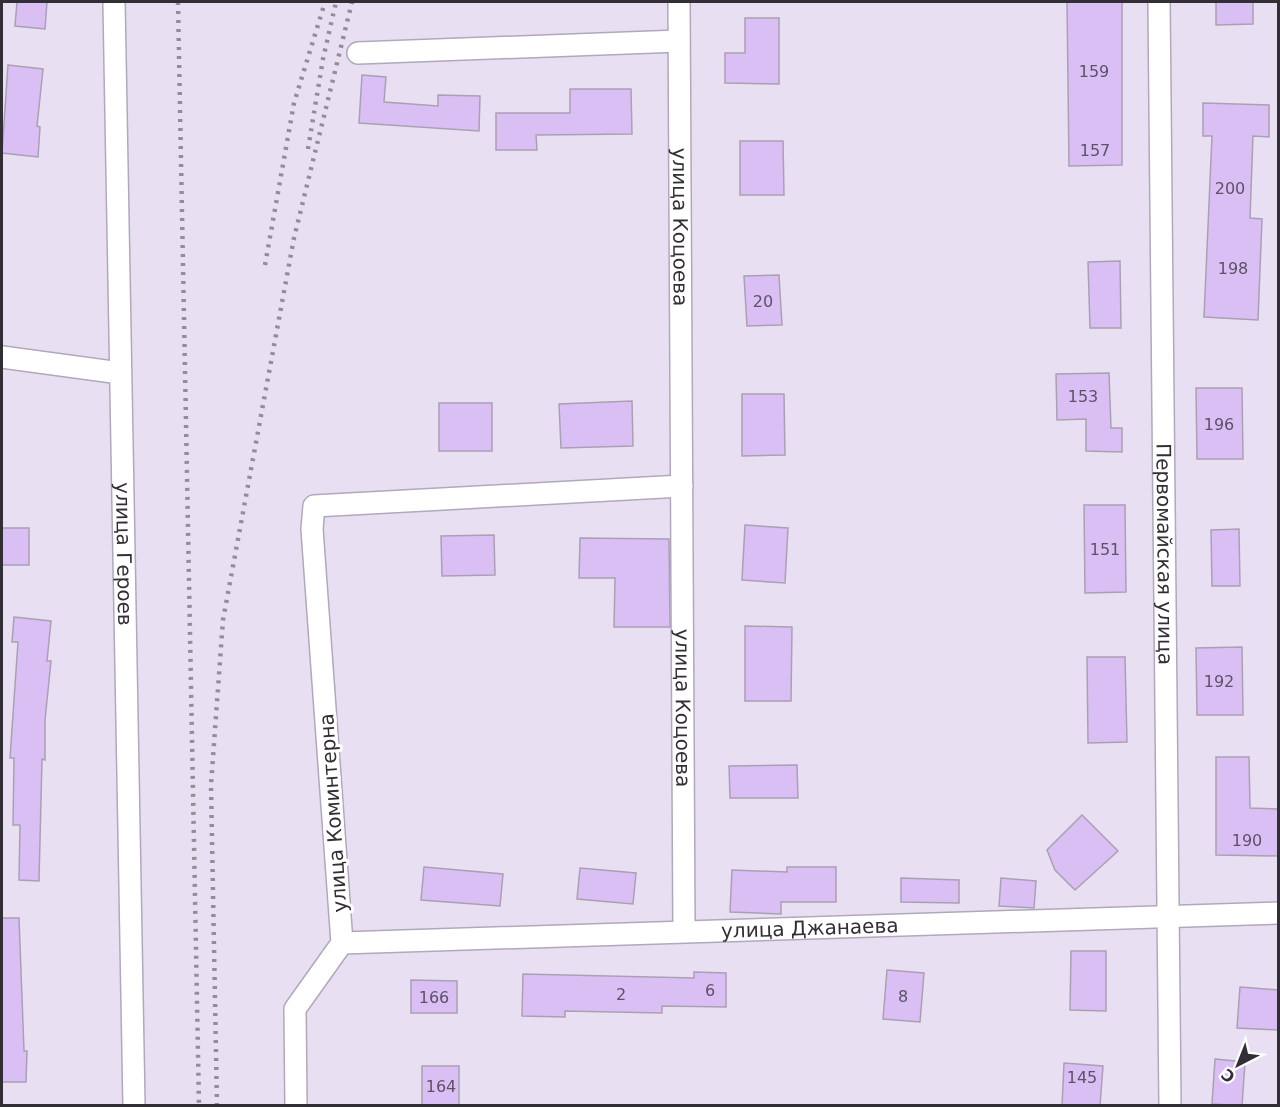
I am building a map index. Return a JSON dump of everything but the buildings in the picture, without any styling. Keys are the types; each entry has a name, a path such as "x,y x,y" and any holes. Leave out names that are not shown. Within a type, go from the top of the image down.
{"street":[{"name":"улица Героев","path":"114,2 134,1106"},
{"name":"улица Коцоева","path":"679,2 684,931"},
{"name":"Первомайская улица","path":"1159,2 1170,1106"},
{"path":"358,53 679,41"},
{"path":"2,357 120,373"},
{"name":"улица Коминтерна","path":"342,943 312,529 314,506 682,486"},
{"name":"улица Джанаева","path":"342,943 1278,913"},
{"path":"296,1106 295,1009 342,943"}],"railway":[{"path":"178,2 199,1106"},
{"path":"265,265 294,103 325,2"},
{"path":"308,149 323,59 336,2"},
{"path":"217,1106 211,785 223,620 294,238 352,2"}]}
